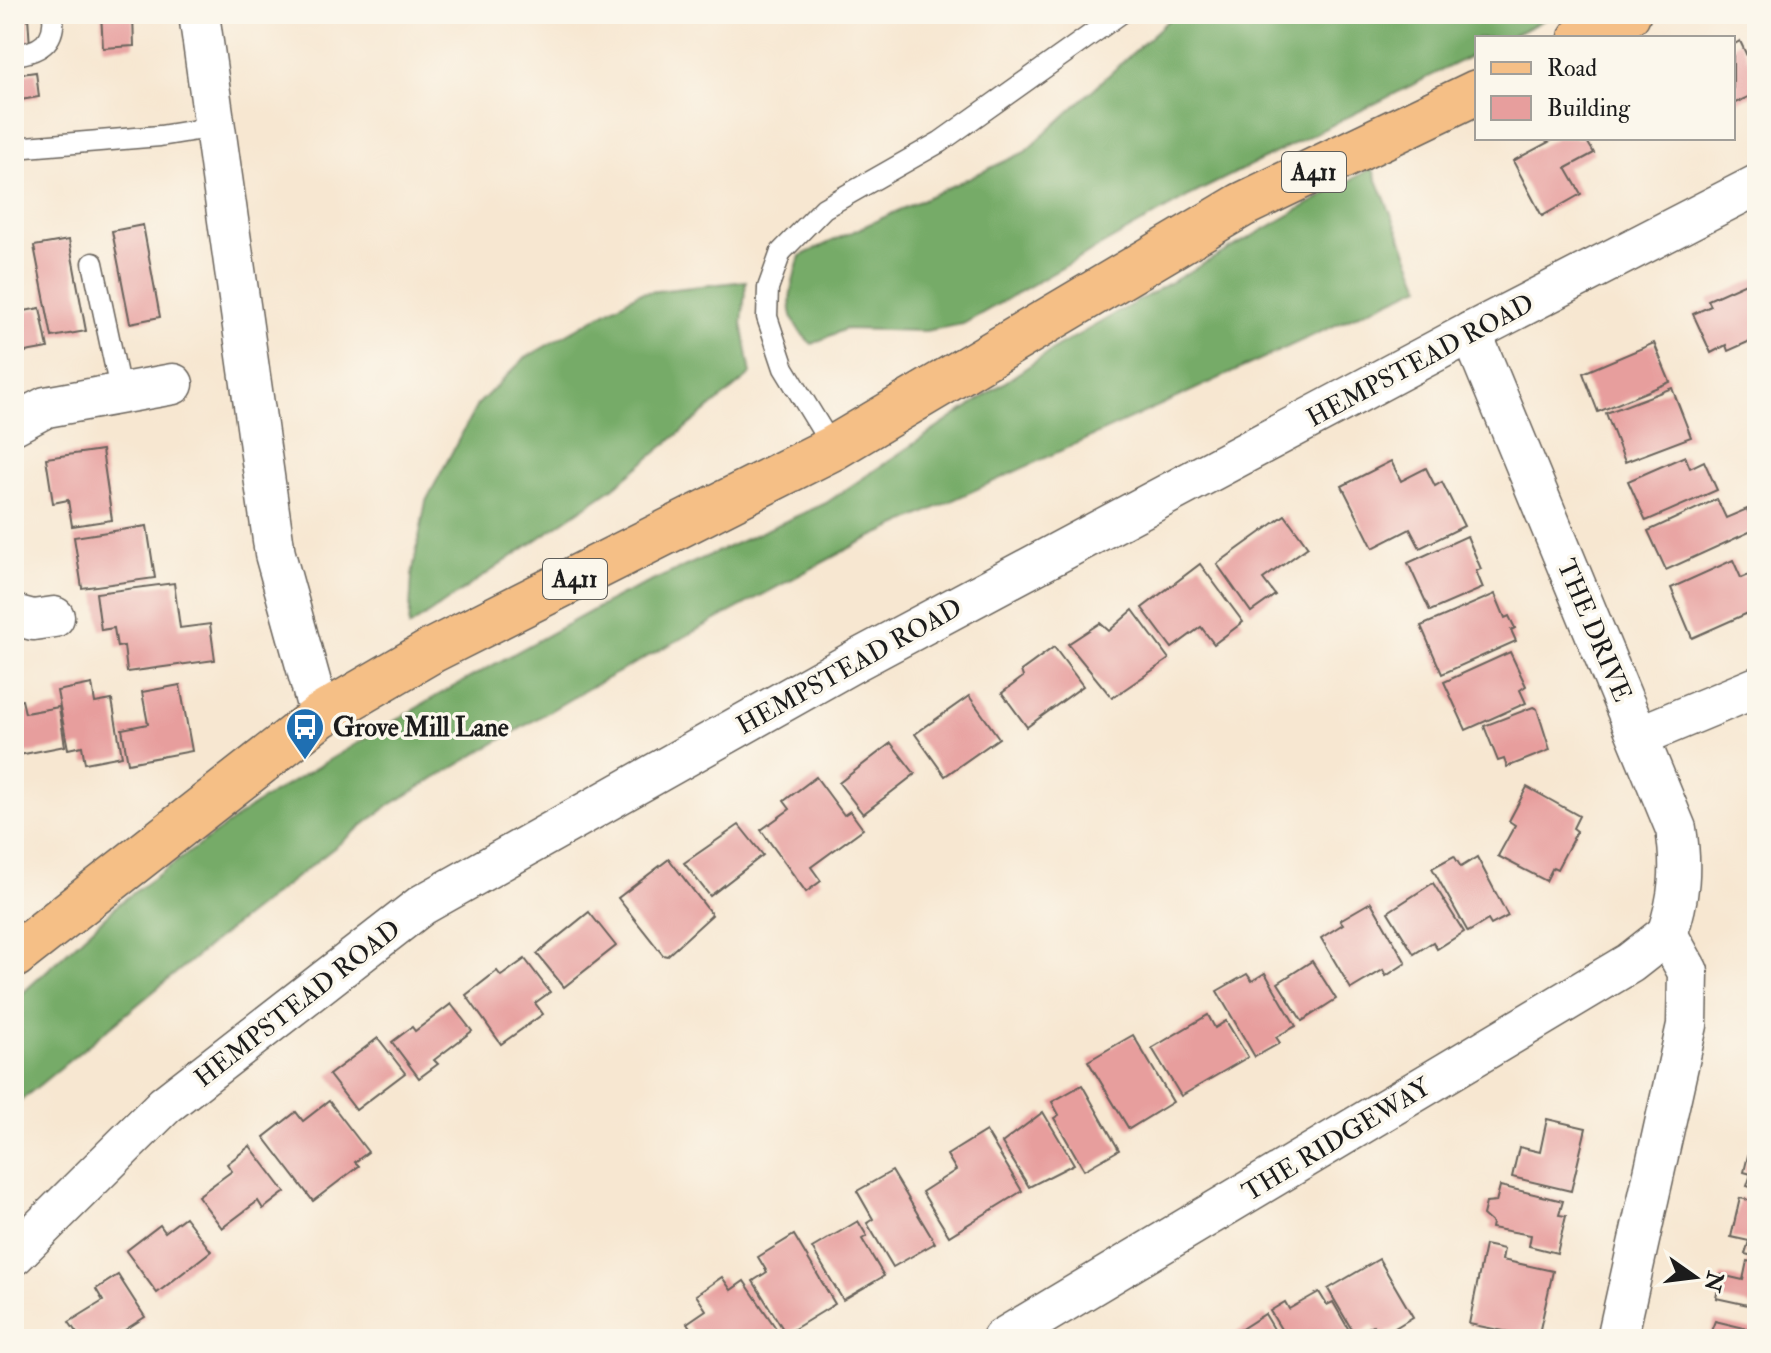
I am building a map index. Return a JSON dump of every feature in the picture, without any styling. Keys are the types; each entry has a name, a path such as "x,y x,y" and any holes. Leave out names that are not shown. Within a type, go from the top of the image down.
{"main road":[{"path":"1585,36 1628,14"},
{"name":"A411","path":"14,956 320,716 433,650 833,448 1242,205 1475,93"}],"street":[{"path":"199,14 275,554 320,716"},
{"name":"HEMPSTEAD ROAD","path":"14,1255 165,1105 422,905 855,661 1471,332 1757,185"},
{"name":"THE DRIVE","path":"1471,332 1676,829 1681,861 1675,912 1667,934"},
{"path":"14,424 46,407 173,384"},
{"path":"14,615 33,620 54,617"},
{"path":"1639,736 1757,687"},
{"path":"1617,1339 1687,1025 1688,972 1667,934"},
{"name":"THE RIDGEWAY","path":"1002,1339 1630,963 1667,934"}],"lane":[{"path":"14,55 38,52 47,43 54,25 53,14"},
{"path":"833,448 784,368 767,317 768,288 781,252 824,208 940,142 1120,14"},
{"path":"14,148 160,136 215,127"},
{"path":"93,263 121,394"}],"green space":[{"path":"1175,14 1556,14 1512,36 1475,36 1475,54 1189,196 963,324 925,331 845,329 812,344 802,334 795,324 790,303 800,256 1025,152"},
{"path":"1372,168 1421,286 859,543 589,688 388,806 232,927 14,1106 14,1001 122,901 260,801 440,694 619,596 826,503 1057,347"},
{"path":"746,281 742,323 751,374 614,487 409,627 412,575 426,501 477,405 525,358 639,293"}],"building":[{"path":"101,14 133,14 134,46 103,48"},
{"path":"28,16 30,47 14,48 14,17"},
{"path":"1740,41 1757,77 1757,93 1735,103 1735,44"},
{"path":"36,72 39,97 14,101 14,75"},
{"path":"1552,140 1586,140 1594,153 1566,168 1581,194 1542,216 1513,161"},
{"path":"143,225 160,317 130,323 112,231"},
{"path":"69,240 86,331 52,337 34,246"},
{"path":"1757,278 1757,338 1728,351 1726,345 1711,353 1693,314 1711,306 1708,300"},
{"path":"40,308 48,348 14,354 14,313"},
{"path":"1654,343 1670,382 1598,412 1583,373"},
{"path":"1672,388 1691,437 1625,462 1606,413"},
{"path":"102,450 112,520 72,526 68,500 53,503 46,458"},
{"path":"1685,456 1690,468 1704,461 1717,490 1646,521 1628,481"},
{"path":"1391,461 1401,481 1426,468 1435,486 1442,482 1464,526 1420,548 1410,529 1373,548 1342,486"},
{"path":"1717,499 1726,518 1747,509 1756,529 1666,570 1648,531"},
{"path":"1285,515 1308,547 1263,579 1275,595 1251,612 1217,564"},
{"path":"147,526 155,578 82,588 74,537"},
{"path":"1467,536 1481,569 1476,571 1483,588 1430,611 1408,563"},
{"path":"1733,560 1741,578 1753,573 1757,582 1757,609 1692,638 1671,588"},
{"path":"1200,564 1243,622 1214,644 1201,627 1172,648 1142,608"},
{"path":"174,583 180,628 210,624 215,660 127,672 124,646 117,647 114,628 101,630 96,593"},
{"path":"1495,594 1505,618 1509,616 1515,628 1511,630 1516,641 1442,674 1421,626"},
{"path":"1133,610 1169,659 1112,698 1068,644 1100,623 1109,631"},
{"path":"1054,647 1083,686 1027,727 1002,693 1023,677 1021,671"},
{"path":"1510,652 1526,686 1520,690 1526,703 1466,730 1444,682"},
{"path":"92,684 95,703 112,700 122,756 85,763 82,746 68,749 57,691"},
{"path":"180,685 192,751 128,763 122,729 148,724 142,692"},
{"path":"969,696 999,738 945,776 915,734"},
{"path":"22,700 25,713 59,707 65,746 14,756 14,701"},
{"path":"1533,707 1537,709 1550,750 1507,767 1504,759 1498,761 1484,726"},
{"path":"891,743 915,774 863,814 839,783"},
{"path":"816,777 844,815 850,811 863,829 811,867 821,881 806,892 761,830 790,809 784,801"},
{"path":"1527,787 1579,816 1573,828 1577,831 1557,869 1553,867 1546,881 1498,856 1515,825 1509,821"},
{"path":"739,825 763,855 710,896 684,863"},
{"path":"1454,856 1461,867 1477,857 1508,916 1491,925 1488,920 1468,932 1432,868"},
{"path":"669,859 712,915 667,956 663,955 618,898"},
{"path":"1433,883 1464,932 1437,949 1433,942 1414,954 1388,912"},
{"path":"1371,902 1406,963 1386,976 1383,970 1351,989 1321,938 1343,924 1340,920"},
{"path":"589,912 616,946 564,987 537,954"},
{"path":"525,959 550,992 535,1003 543,1014 501,1044 466,995 497,971 501,976"},
{"path":"1312,961 1336,999 1302,1021 1278,983"},
{"path":"1265,973 1296,1026 1276,1037 1280,1043 1255,1057 1217,991 1247,974 1252,981"},
{"path":"451,1004 472,1031 434,1060 438,1064 419,1078 392,1042 412,1027 415,1031"},
{"path":"1208,1015 1215,1028 1226,1021 1248,1057 1181,1096 1152,1048"},
{"path":"1133,1035 1173,1102 1129,1129 1088,1061"},
{"path":"378,1038 405,1073 356,1110 329,1075"},
{"path":"1082,1085 1119,1150 1084,1170 1054,1118 1059,1115 1052,1102"},
{"path":"329,1101 368,1152 355,1162 359,1166 313,1201 264,1137 296,1112 303,1121"},
{"path":"1043,1112 1074,1164 1029,1187 1002,1143"},
{"path":"1547,1119 1586,1128 1571,1191 1512,1177 1519,1147 1540,1152"},
{"path":"986,1131 1022,1191 949,1236 922,1192 956,1170 947,1155"},
{"path":"250,1146 285,1192 263,1209 258,1201 222,1228 198,1196 232,1171 227,1164"},
{"path":"1750,1147 1757,1149 1757,1189 1747,1186 1751,1174 1744,1172"},
{"path":"892,1171 935,1243 893,1267 867,1223 873,1219 857,1191"},
{"path":"1500,1186 1563,1201 1559,1215 1566,1216 1557,1253 1529,1246 1531,1235 1491,1228 1492,1223 1483,1215 1486,1203 1496,1202"},
{"path":"1740,1198 1757,1202 1757,1257 1745,1254 1749,1241 1731,1237"},
{"path":"185,1217 211,1251 157,1293 126,1251 160,1225 165,1232"},
{"path":"858,1221 867,1236 862,1239 884,1276 843,1300 812,1248"},
{"path":"794,1235 835,1304 786,1334 753,1281 767,1272 758,1257"},
{"path":"1485,1245 1504,1249 1502,1260 1553,1271 1538,1338 1469,1324"},
{"path":"1379,1259 1413,1317 1380,1337 1373,1325 1355,1335 1328,1289"},
{"path":"1747,1261 1757,1263 1757,1307 1716,1298 1721,1275 1743,1280"},
{"path":"118,1275 145,1317 111,1339 81,1339 69,1322 103,1301 96,1289"},
{"path":"722,1277 731,1290 744,1281 782,1337 698,1339 687,1323 706,1310 696,1295"},
{"path":"1319,1292 1327,1305 1333,1302 1354,1339 1287,1339 1270,1311 1285,1302 1289,1309"},
{"path":"1265,1314 1280,1339 1226,1339"},
{"path":"1715,1321 1757,1331 1757,1339 1708,1339"}],"place":[{"name":"Grove Mill Lane","path":"305,761"}]}
